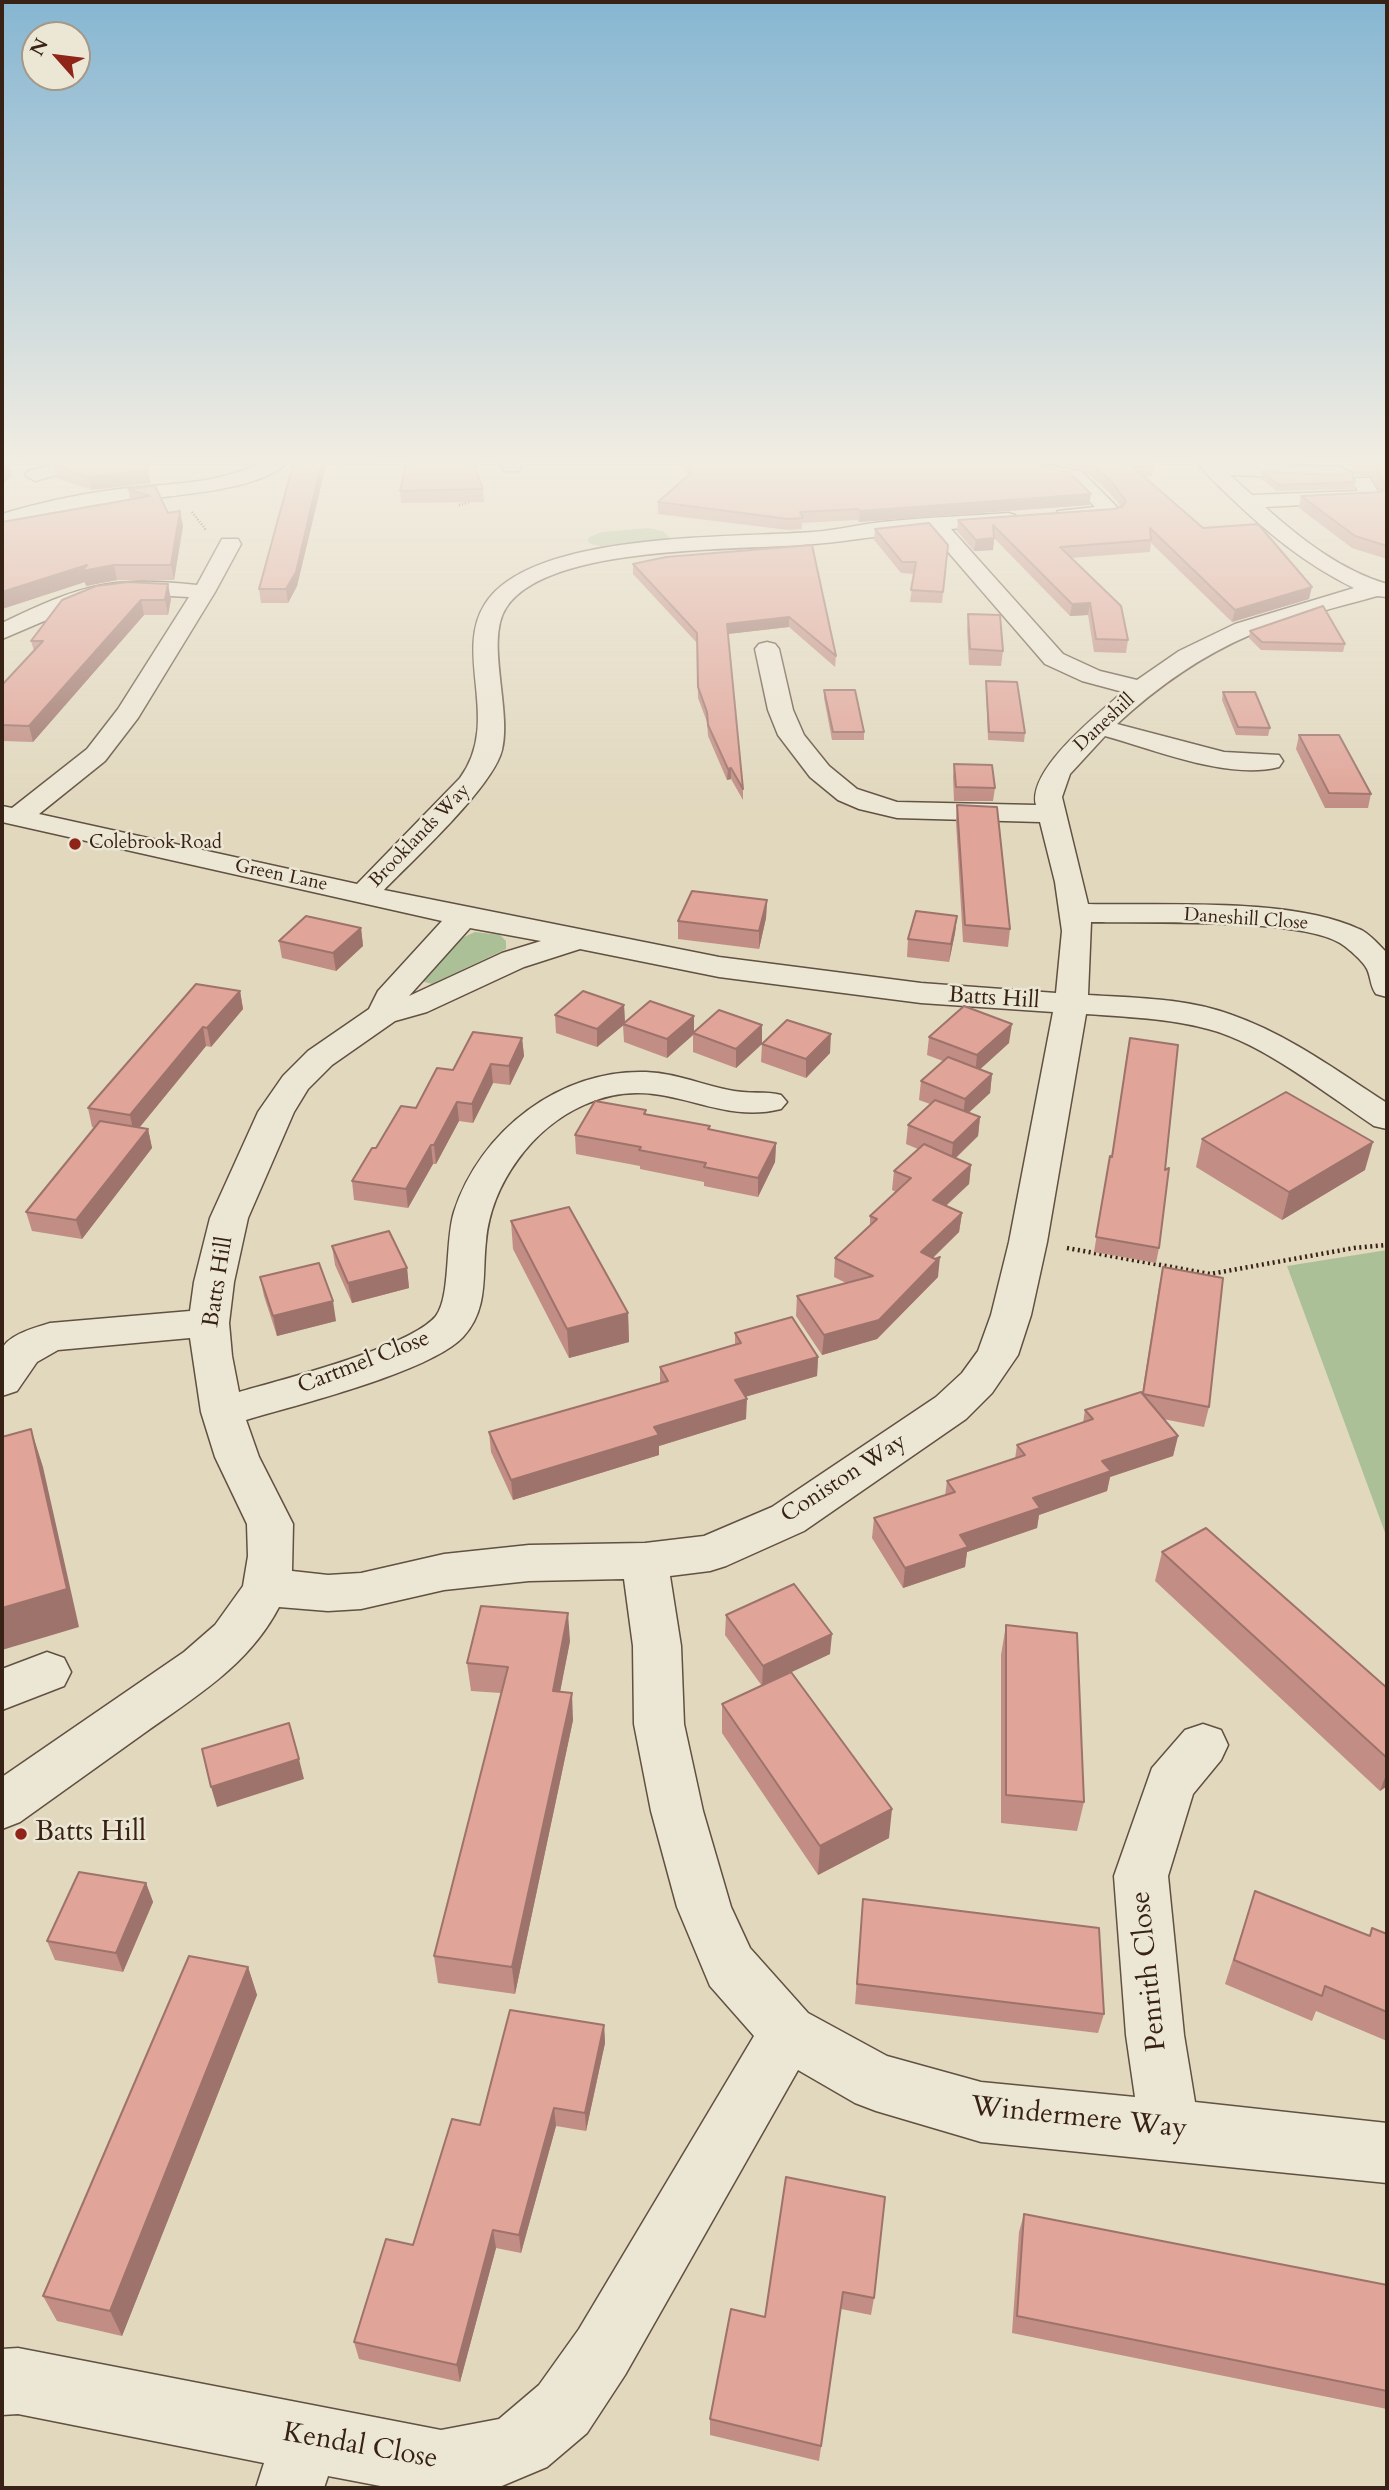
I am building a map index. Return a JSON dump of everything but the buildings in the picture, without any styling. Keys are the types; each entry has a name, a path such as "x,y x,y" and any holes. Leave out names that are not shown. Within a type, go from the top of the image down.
{"street":[{"path":"10,815 96,755 130,713 212,577"},
{"name":"Brooklands Way","path":"365,893 470,784 482,767 490,747 488,625 494,607 512,588 534,577"},
{"path":"981,577 1054,659 1081,673 1141,689"},
{"path":"1352,577 1381,590"},
{"path":"2,632 79,596 106,589 151,587 204,592"},
{"name":"Daneshill","path":"1071,1004 1077,941 1074,913 1070,882 1048,797 1057,772 1099,727 1141,689 1188,656 1243,629 1381,590"},
{"path":"767,649 782,716 789,734 830,785 878,806 897,810 1051,814"},
{"path":"1099,727 1223,760 1243,769 1250,787"},
{"path":"1223,760 1270,761"},
{"name":"Green Lane","path":"10,815 157,850 396,900"},
{"name":"Batts Hill","path":"396,900 463,917 719,967 855,986 1163,1010 1237,1027 1301,1061 1387,1118"},
{"name":"Daneshill Close","path":"1074,913 1230,916 1301,921 1350,936 1382,965 1387,987"},
{"name":"Batts Hill","path":"383,1014 389,998 463,917"},
{"name":"Batts Hill","path":"2,1806 201,1666 232,1639 252,1613 266,1587 271,1556 270,1524 237,1457 222,1412 211,1356 209,1323 214,1282 229,1218 276,1112 296,1083 320,1058 383,1014 415,1005 513,960 577,940"},
{"name":"Coniston Way","path":"266,1587 361,1591 444,1572 529,1563 645,1561 709,1553 788,1519 951,1408 977,1383 997,1355 1011,1315 1028,1242 1071,1004"},
{"name":"Cartmel Close","path":"222,1412 414,1349 448,1329 463,1306 467,1235 482,1189 493,1168 516,1140 566,1099 621,1083 653,1082 737,1103 754,1105 769,1102"},
{"path":"2,1381 22,1352 50,1337 209,1323"},
{"name":"Windermere Way","path":"645,1561 657,1646 659,1724 677,1811 704,1907 730,1967 788,2033 876,2082 981,2112 1387,2152"},
{"path":"2,1690 47,1672"},
{"name":"Penrith Close","path":"1170,2129 1153,2021 1140,1876 1170,1784 1203,1745"},
{"name":"Kendal Close","path":"2,2382 18,2381 297,2464 441,2464 493,2456 523,2443 563,2409 602,2352 788,2033"}],"path":[{"path":"1028,1242 1210,1274 1354,1248 1387,1245"}],"green space":[{"path":"475,932 500,935 506,941 506,949 432,984 421,981 464,937"},
{"path":"1387,1250 1387,1538 1287,1266"}],"place":[{"name":"Colebrook Road","path":"75,844"},
{"name":"Batts Hill","path":"21,1834"}]}
